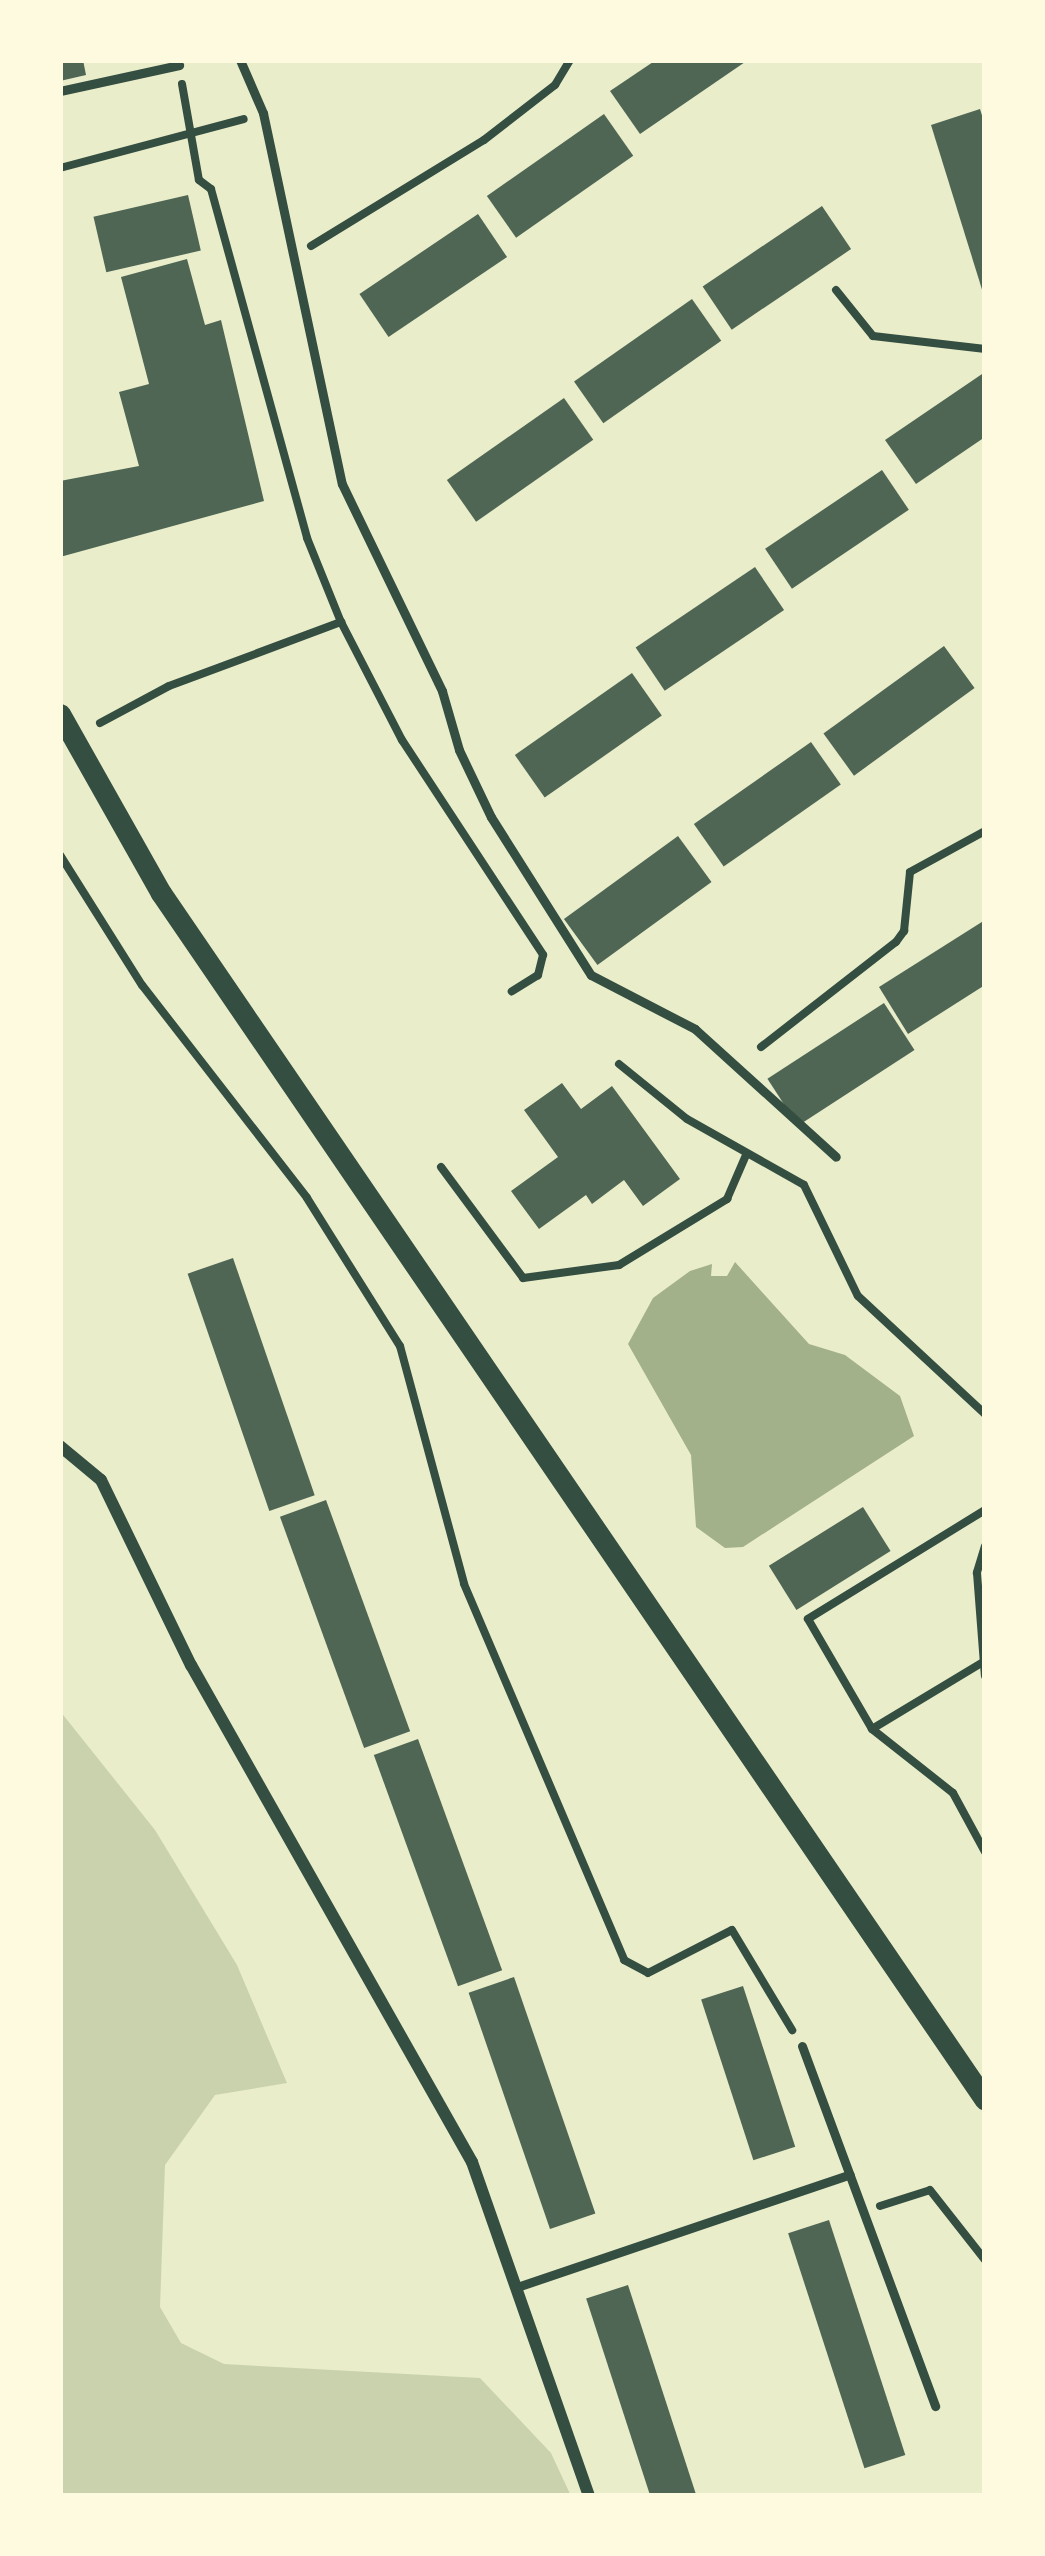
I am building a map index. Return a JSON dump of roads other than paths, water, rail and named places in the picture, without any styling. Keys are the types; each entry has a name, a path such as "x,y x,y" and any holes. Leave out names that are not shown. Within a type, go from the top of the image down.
{"street":[{"path":"60,714 160,893 985,2100"},
{"path":"60,1446 101,1480 190,1665 472,2162 520,2286 564,2442 589,2496"}],"lane":[{"path":"240,60 263,113 360,535 442,692 475,784 550,920 591,975 695,1029 836,1157"},
{"path":"60,91 178,65"},
{"path":"802,2047 867,2211 935,2406"},
{"path":"520,2286 850,2174"}]}
